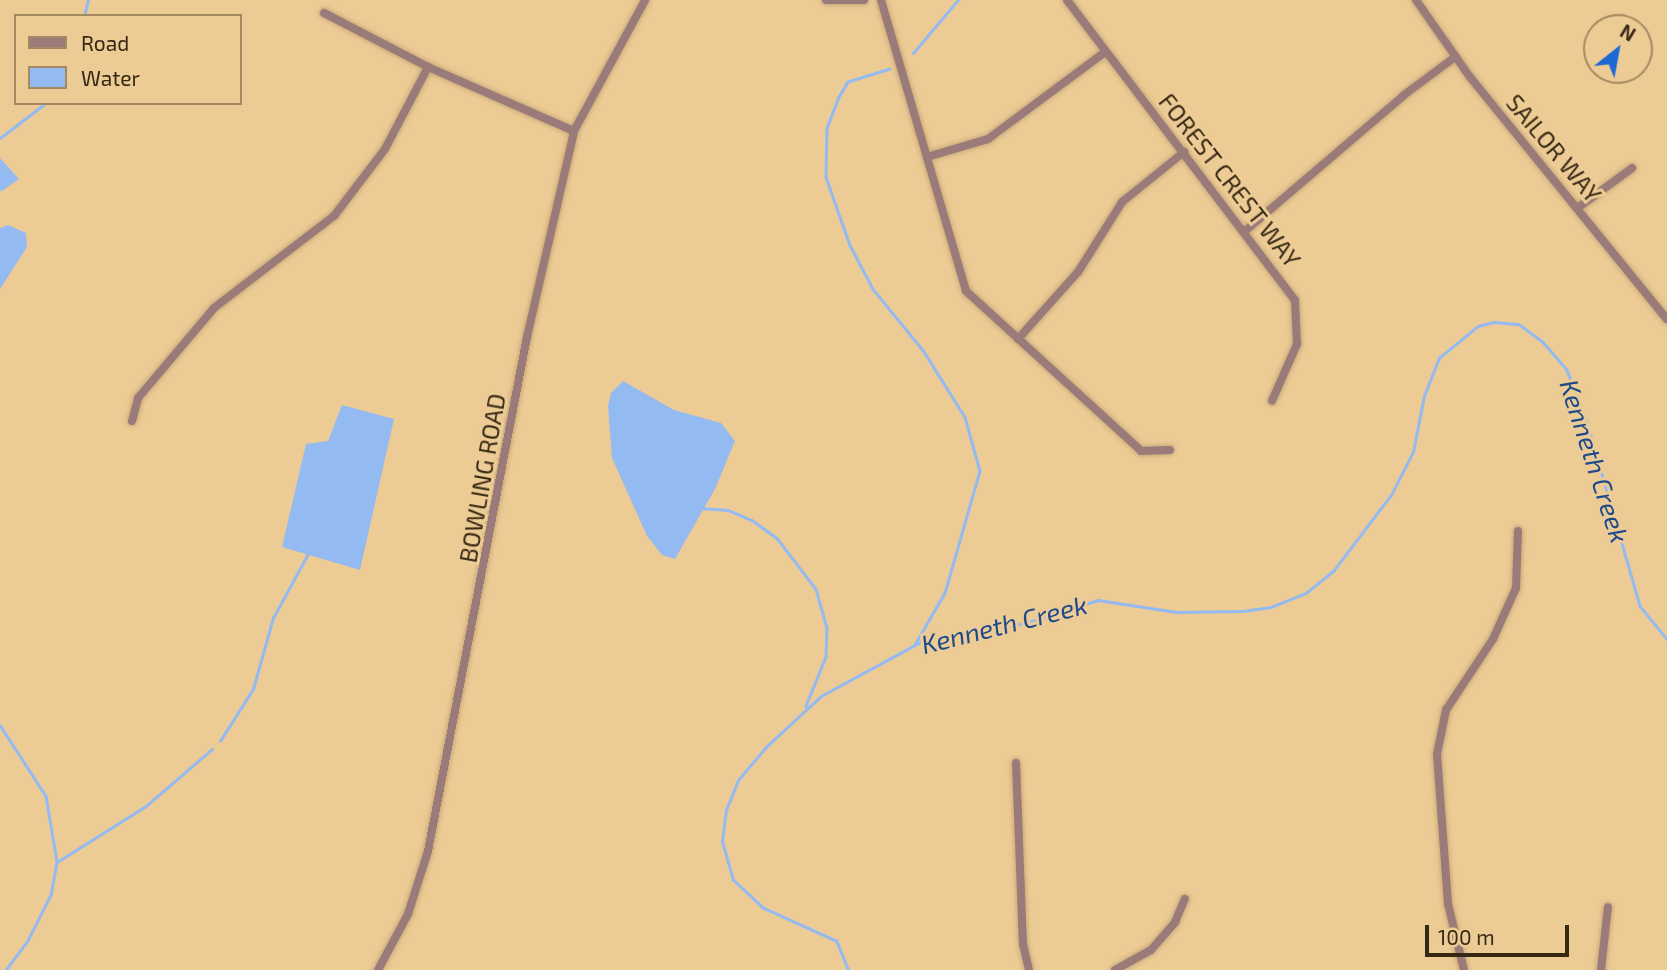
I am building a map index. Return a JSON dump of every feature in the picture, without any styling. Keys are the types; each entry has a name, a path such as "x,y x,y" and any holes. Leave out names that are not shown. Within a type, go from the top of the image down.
{"street":[{"name":"BOWLING ROAD","path":"378,970 408,914 428,851 527,337 574,131 645,0"},
{"path":"826,0 864,0"},
{"path":"881,0 953,256 966,290 1141,451 1170,450"},
{"name":"FOREST CREST WAY","path":"1066,0 1245,231 1295,300 1297,344 1272,401"},
{"name":"SAILOR WAY","path":"1416,0 1455,57 1667,318"},
{"path":"324,13 428,67 574,131"},
{"path":"927,157 988,139 1105,52"},
{"path":"1245,231 1404,94 1455,57"},
{"path":"132,421 138,398 214,308 334,216 385,149 428,67"},
{"path":"1018,339 1078,272 1122,202 1184,152"},
{"path":"1579,207 1632,168"},
{"path":"1464,970 1448,904 1437,754 1446,710 1493,639 1516,588 1518,531"},
{"path":"1016,763 1023,944 1029,970"},
{"path":"1115,970 1151,950 1175,922 1185,899"},
{"path":"1601,970 1608,907"}],"water":[{"path":"0,158 19,179 2,191 0,191"},
{"path":"8,225 26,233 27,247 0,289 0,228"},
{"path":"623,381 674,410 721,423 735,441 715,489 675,559 662,555 647,536 612,458 608,406 611,393"},
{"path":"342,405 394,419 360,570 282,547 306,444 328,441"}],"waterway":[{"path":"84,14 88,0"},
{"path":"913,53 958,0"},
{"path":"890,69 848,82 839,97 827,128 826,177 850,245 873,289 923,350 965,417 980,471 945,593 916,643"},
{"path":"0,138 43,105"},
{"name":"Kenneth Creek","path":"848,970 836,941 763,908 733,880 722,842 726,810 738,780 766,747 821,696 924,640 1026,623 1098,600 1176,612 1243,611 1271,607 1306,593 1334,570 1391,495 1413,452 1424,396 1439,358 1478,326 1494,322 1519,324 1543,342 1567,370 1587,422 1640,606 1667,639"},
{"path":"700,508 728,510 752,520 777,538 816,589 827,628 826,657 806,706"},
{"path":"220,741 253,689 273,618 309,552"},
{"path":"0,725 46,796 57,862 51,895 28,941 6,970"},
{"path":"57,862 146,806 212,749"}]}
